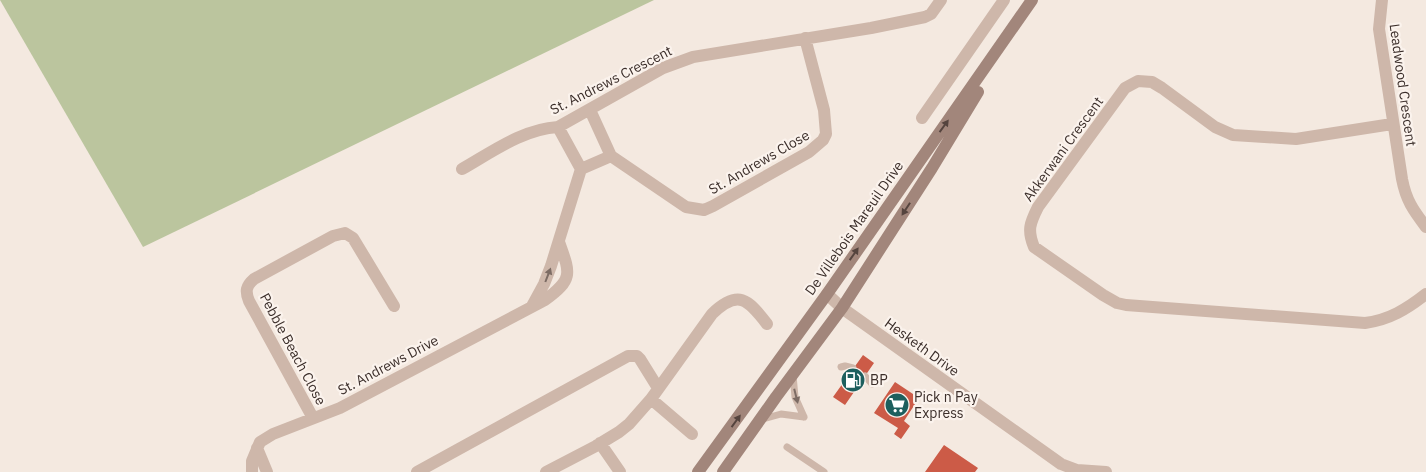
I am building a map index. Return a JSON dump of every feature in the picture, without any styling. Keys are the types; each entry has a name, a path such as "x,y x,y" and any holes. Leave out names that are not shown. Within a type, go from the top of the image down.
{"main road":[{"name":"De Villebois Mareuil Drive","path":"698,472 827,294 1032,0"},
{"path":"724,472 842,308 932,168 1001,54 1039,0"}],"street":[{"name":"St. Andrews Crescent","path":"462,169 528,133 545,128 558,127 663,68 692,56 872,28 925,17 931,14 940,0"},
{"path":"922,118 1004,0"},
{"name":"Leadwood Crescent","path":"1382,0 1379,29 1392,124 1406,196 1410,205 1426,227"},
{"name":"St. Andrews Close","path":"611,156 686,207 704,210 809,152 824,140 826,126 824,110 805,38"},
{"name":"Akkerwani Crescent","path":"1392,124 1296,139 1233,135 1215,127 1152,82 1138,81 1124,88 1038,207 1031,222 1029,235 1034,247 1103,295 1117,303 1126,305 1365,323 1388,318 1401,312 1426,294"},
{"path":"581,169 611,156 590,110"},
{"path":"532,306 544,284 581,169 558,127"},
{"name":"Pebble Beach Close","path":"313,418 249,301 246,293 248,285 254,279 333,236 345,233 353,238 394,306"},
{"name":"St. Andrews Drive","path":"257,448 260,442 273,434 340,408 550,296 565,282 568,274 559,242"},
{"name":"Hesketh Drive","path":"827,294 842,308 1060,464 1071,470 1106,472"},
{"path":"546,472 624,428 654,394 718,308 738,299 743,300 752,305 767,324"},
{"path":"423,471 628,356 638,356 654,394 692,434"},
{"path":"600,443 620,472"},
{"path":"252,472 252,461 257,448"},
{"path":"257,448 267,472"}],"lane":[{"path":"841,367 853,368"},
{"path":"760,420 781,414 804,417 795,398 793,374"},
{"path":"865,376 872,384"},
{"path":"787,447 824,472"}],"green space":[{"path":"0,0 654,0 143,247"}],"building":[{"path":"863,355 874,363 845,405 833,397"},
{"name":"Pick n Pay Express","path":"895,382 919,398 904,421 910,426 901,439 894,434 898,428 874,413"},
{"path":"944,445 978,468 975,472 925,472"}],"place":[{"name":"BP","path":"853,380"},
{"name":"Pick n Pay Express","path":"897,405"}]}
